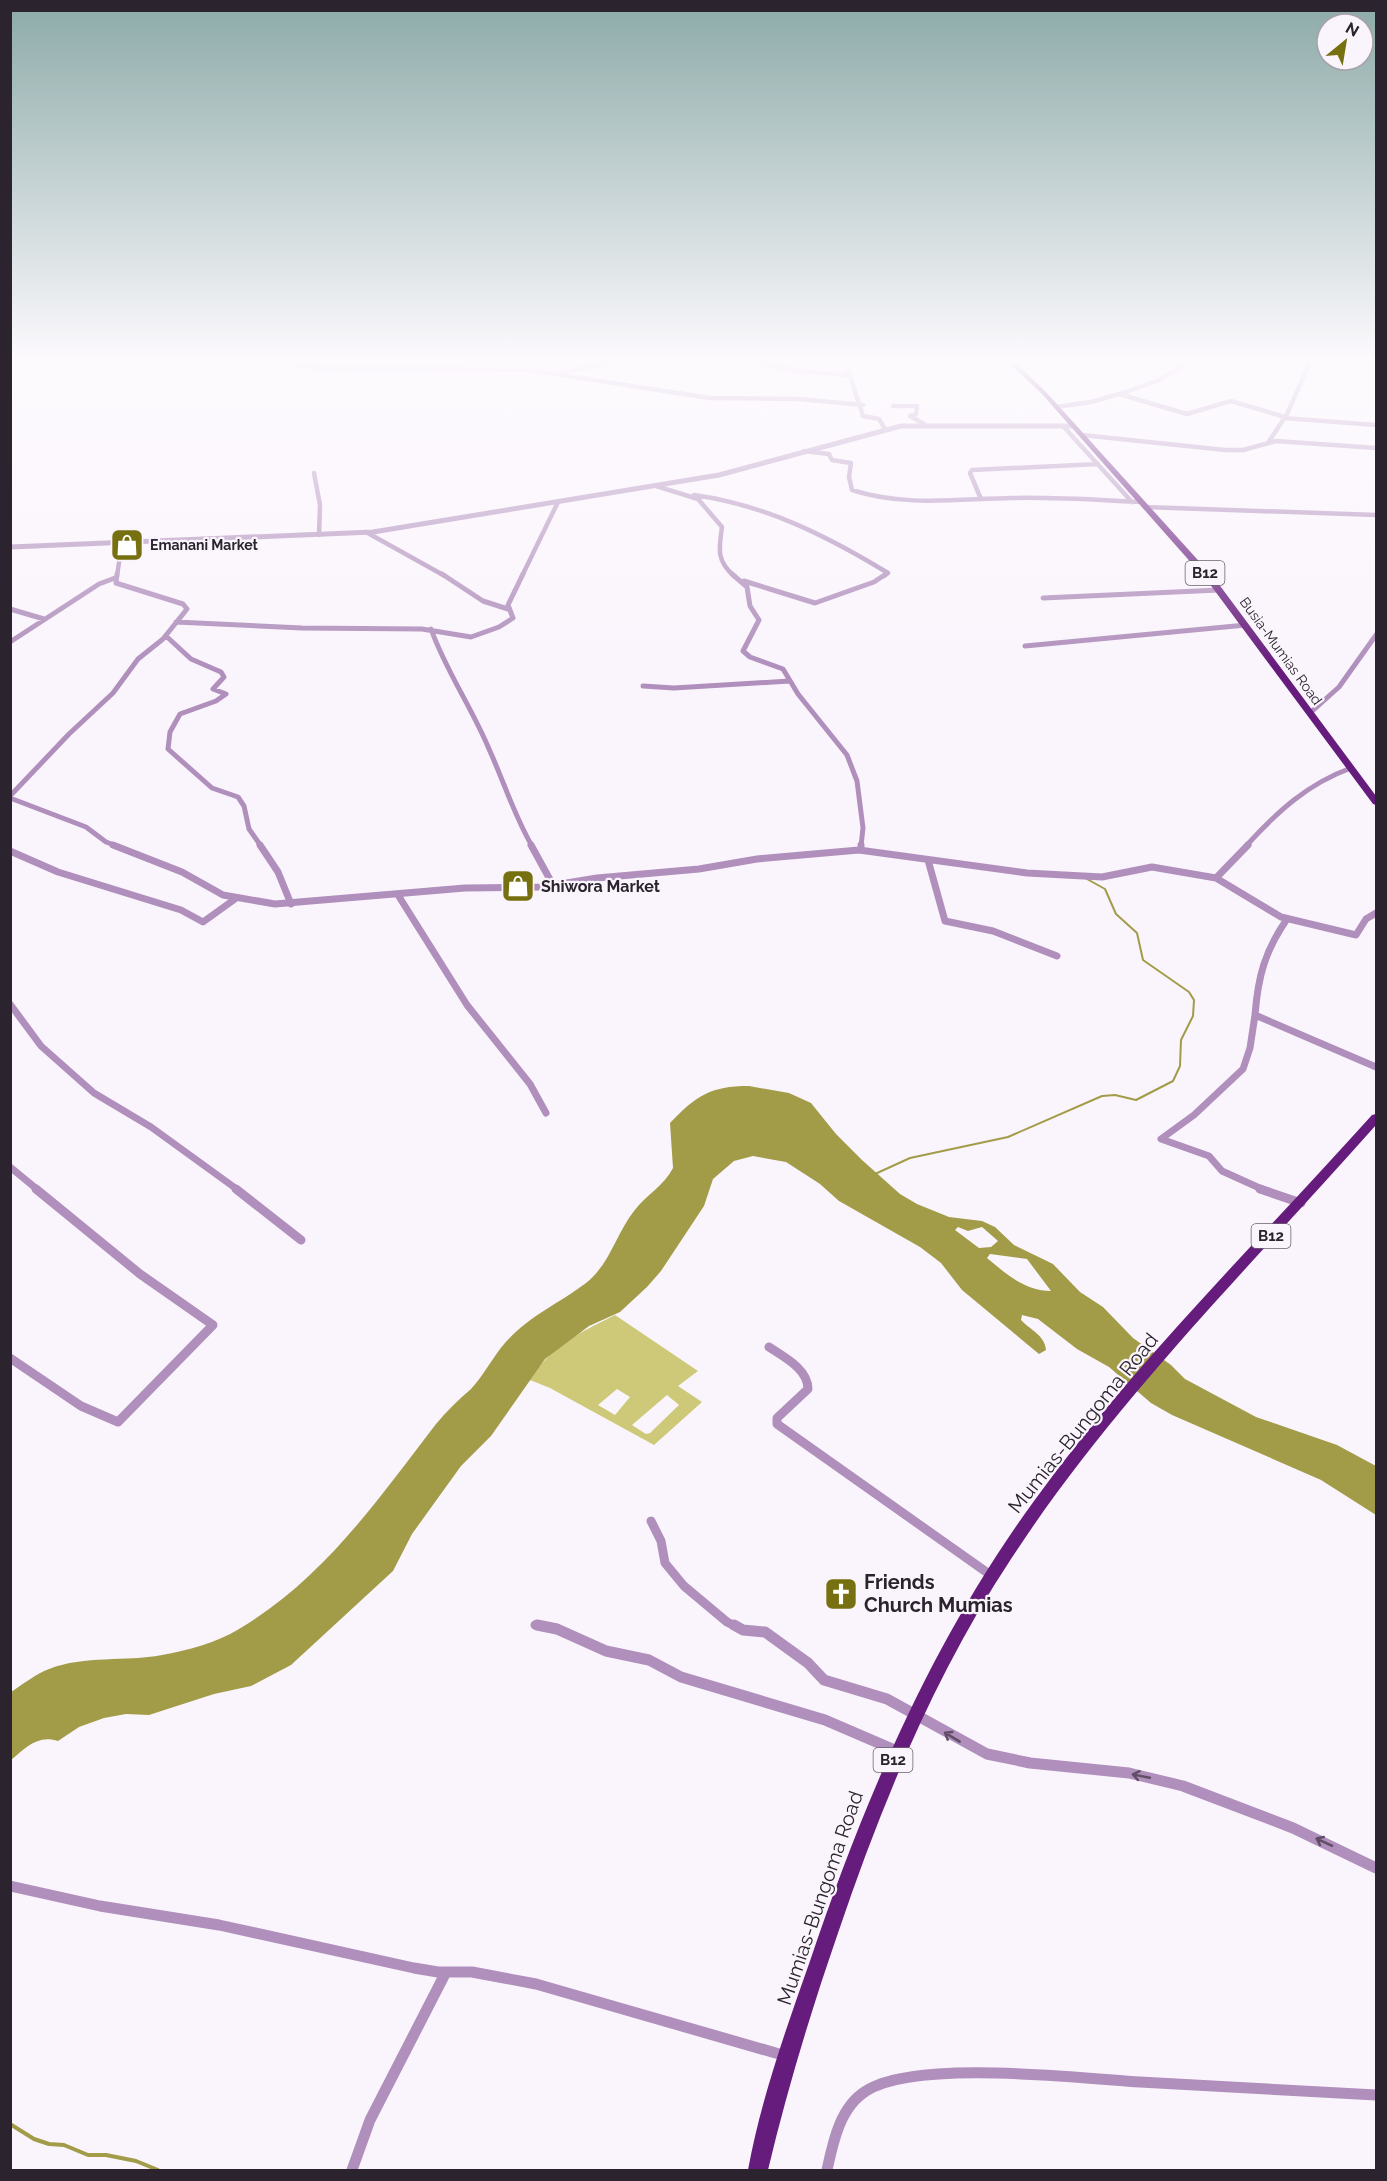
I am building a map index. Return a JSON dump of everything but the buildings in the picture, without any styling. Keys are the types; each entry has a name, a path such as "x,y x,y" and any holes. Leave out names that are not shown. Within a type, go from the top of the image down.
{"highway":[{"name":"Busia-Mumias Road","path":"1103,464 1219,590 1377,802"},
{"name":"Mumias-Bungoma Road","path":"758,2170 788,2057 859,1844 897,1751 915,1714 992,1576 1040,1504 1127,1398 1377,1118"}],"street":[{"path":"10,547 366,532 656,486 731,473 762,464"},
{"path":"851,464 849,477 852,489 912,502 981,499 1377,515"},
{"path":"981,499 973,484 970,473 972,470 1098,464 1140,504"},
{"path":"314,473 320,505 319,535"},
{"path":"656,486 689,495 745,505 804,527 841,545 888,573 874,582 816,603 740,580"},
{"path":"689,495 703,503 722,527 719,550 722,564 748,588 750,606 759,622 743,651 750,657 781,667 798,694 838,740 853,766 863,828 861,850"},
{"path":"508,609 558,501"},
{"path":"176,622 312,629 431,629 474,636 513,620 513,615 508,609 483,601 467,588 366,532"},
{"path":"10,642 99,584 115,578 123,560 122,542"},
{"path":"115,578 118,584 186,606 166,636 140,656 119,686 69,734 10,797 76,823 117,847 172,868 216,892 235,899 291,904 465,888 553,885 699,869 757,859 861,850 1027,873 1091,877 1119,875 1152,867 1216,878 1287,919 1356,935 1366,919 1377,913"},
{"path":"1043,598 1219,590"},
{"path":"10,609 44,620"},
{"path":"1025,646 1246,626"},
{"path":"431,629 439,652 489,748 518,822 553,885"},
{"path":"1310,713 1336,692 1377,635"},
{"path":"166,636 189,658 221,671 224,677 213,689 226,694 214,702 189,708 176,717 170,727 168,749 208,785 217,791 233,794 241,801 249,829 278,872 291,904"},
{"path":"643,686 674,688 790,681"},
{"path":"1216,878 1287,803 1328,776 1351,768"},
{"path":"10,851 99,885 189,911 202,921 235,899"},
{"path":"928,860 945,921 993,931 1058,956"},
{"path":"398,895 467,1005 505,1056 530,1084 546,1113"},
{"path":"1287,919 1269,945 1257,992 1250,1048 1243,1070 1194,1115 1161,1138 1209,1156 1219,1169 1250,1185 1302,1203"},
{"path":"10,1004 41,1046 94,1094 151,1127 243,1192 301,1240"},
{"path":"1255,1014 1377,1067"},
{"path":"10,1167 140,1274 213,1325 147,1396 117,1422 109,1421 83,1406 10,1358"},
{"path":"770,1347 796,1366 808,1381 808,1389 777,1418 777,1424 992,1576"},
{"path":"651,1521 659,1536 665,1563 670,1572 718,1615 743,1630 769,1634 808,1663 824,1680 858,1692 879,1695 963,1743 1004,1759 1129,1773 1183,1786 1293,1827 1377,1868"},
{"path":"535,1625 557,1629 606,1651 649,1660 681,1677 825,1720 897,1751"},
{"path":"10,1887 100,1906 219,1925 414,1968 472,1972 536,1984 788,2057"},
{"path":"352,2170 369,2120 446,1972"},
{"path":"827,2170 842,2120 849,2108 867,2090 897,2080 965,2074 1008,2074 1377,2095"}],"shaded area":[{"path":"735,1086 789,1093 811,1103 836,1134 900,1194 917,1204 949,1217 982,1221 995,1227 1014,1245 1053,1264 1080,1292 1103,1307 1133,1338 1171,1365 1185,1379 1256,1417 1337,1445 1376,1466 1376,1515 1321,1480 1172,1415 1151,1403 1109,1367 1077,1349 1038,1319 1022,1315 1021,1320 1043,1340 1046,1350 1039,1354 962,1290 941,1263 920,1247 839,1201 820,1184 786,1162 753,1156 734,1161 713,1179 704,1206 661,1271 647,1287 620,1312 589,1326 545,1359 491,1436 461,1466 412,1534 393,1571 291,1665 251,1686 214,1694 149,1715 126,1714 104,1718 79,1727 58,1741 44,1739 32,1743 11,1760 11,1692 34,1676 49,1669 77,1662 148,1657 202,1645 239,1629 297,1587 347,1537 370,1510 436,1424 471,1389 509,1338 530,1320 586,1283 601,1267 634,1211 665,1180 673,1168 670,1123 696,1099 714,1091","holes":["958,1227 968,1231 982,1227 998,1241 991,1247 979,1248 955,1230","990,1254 1027,1259 1051,1291 1024,1285 987,1258"]},
{"path":"615,1315 698,1371 678,1386 702,1402 654,1445 550,1388 530,1380 557,1348","holes":["617,1389 630,1397 615,1415 598,1405","667,1395 679,1405 650,1433 646,1434 632,1425"]}],"waterway":[{"path":"875,1174 910,1158 1008,1137 1102,1096 1115,1095 1136,1100 1173,1081 1180,1066 1181,1040 1193,1016 1194,1000 1189,992 1143,960 1137,933 1116,914 1105,889 1087,879"},
{"path":"10,2124 34,2139 49,2144 64,2145 88,2155 106,2155 136,2161 158,2170"}],"place":[{"name":"Emanani Market","path":"127,545"},
{"name":"Shiwora Market","path":"518,886"},
{"name":"Friends Church Mumias","path":"841,1594"}]}
